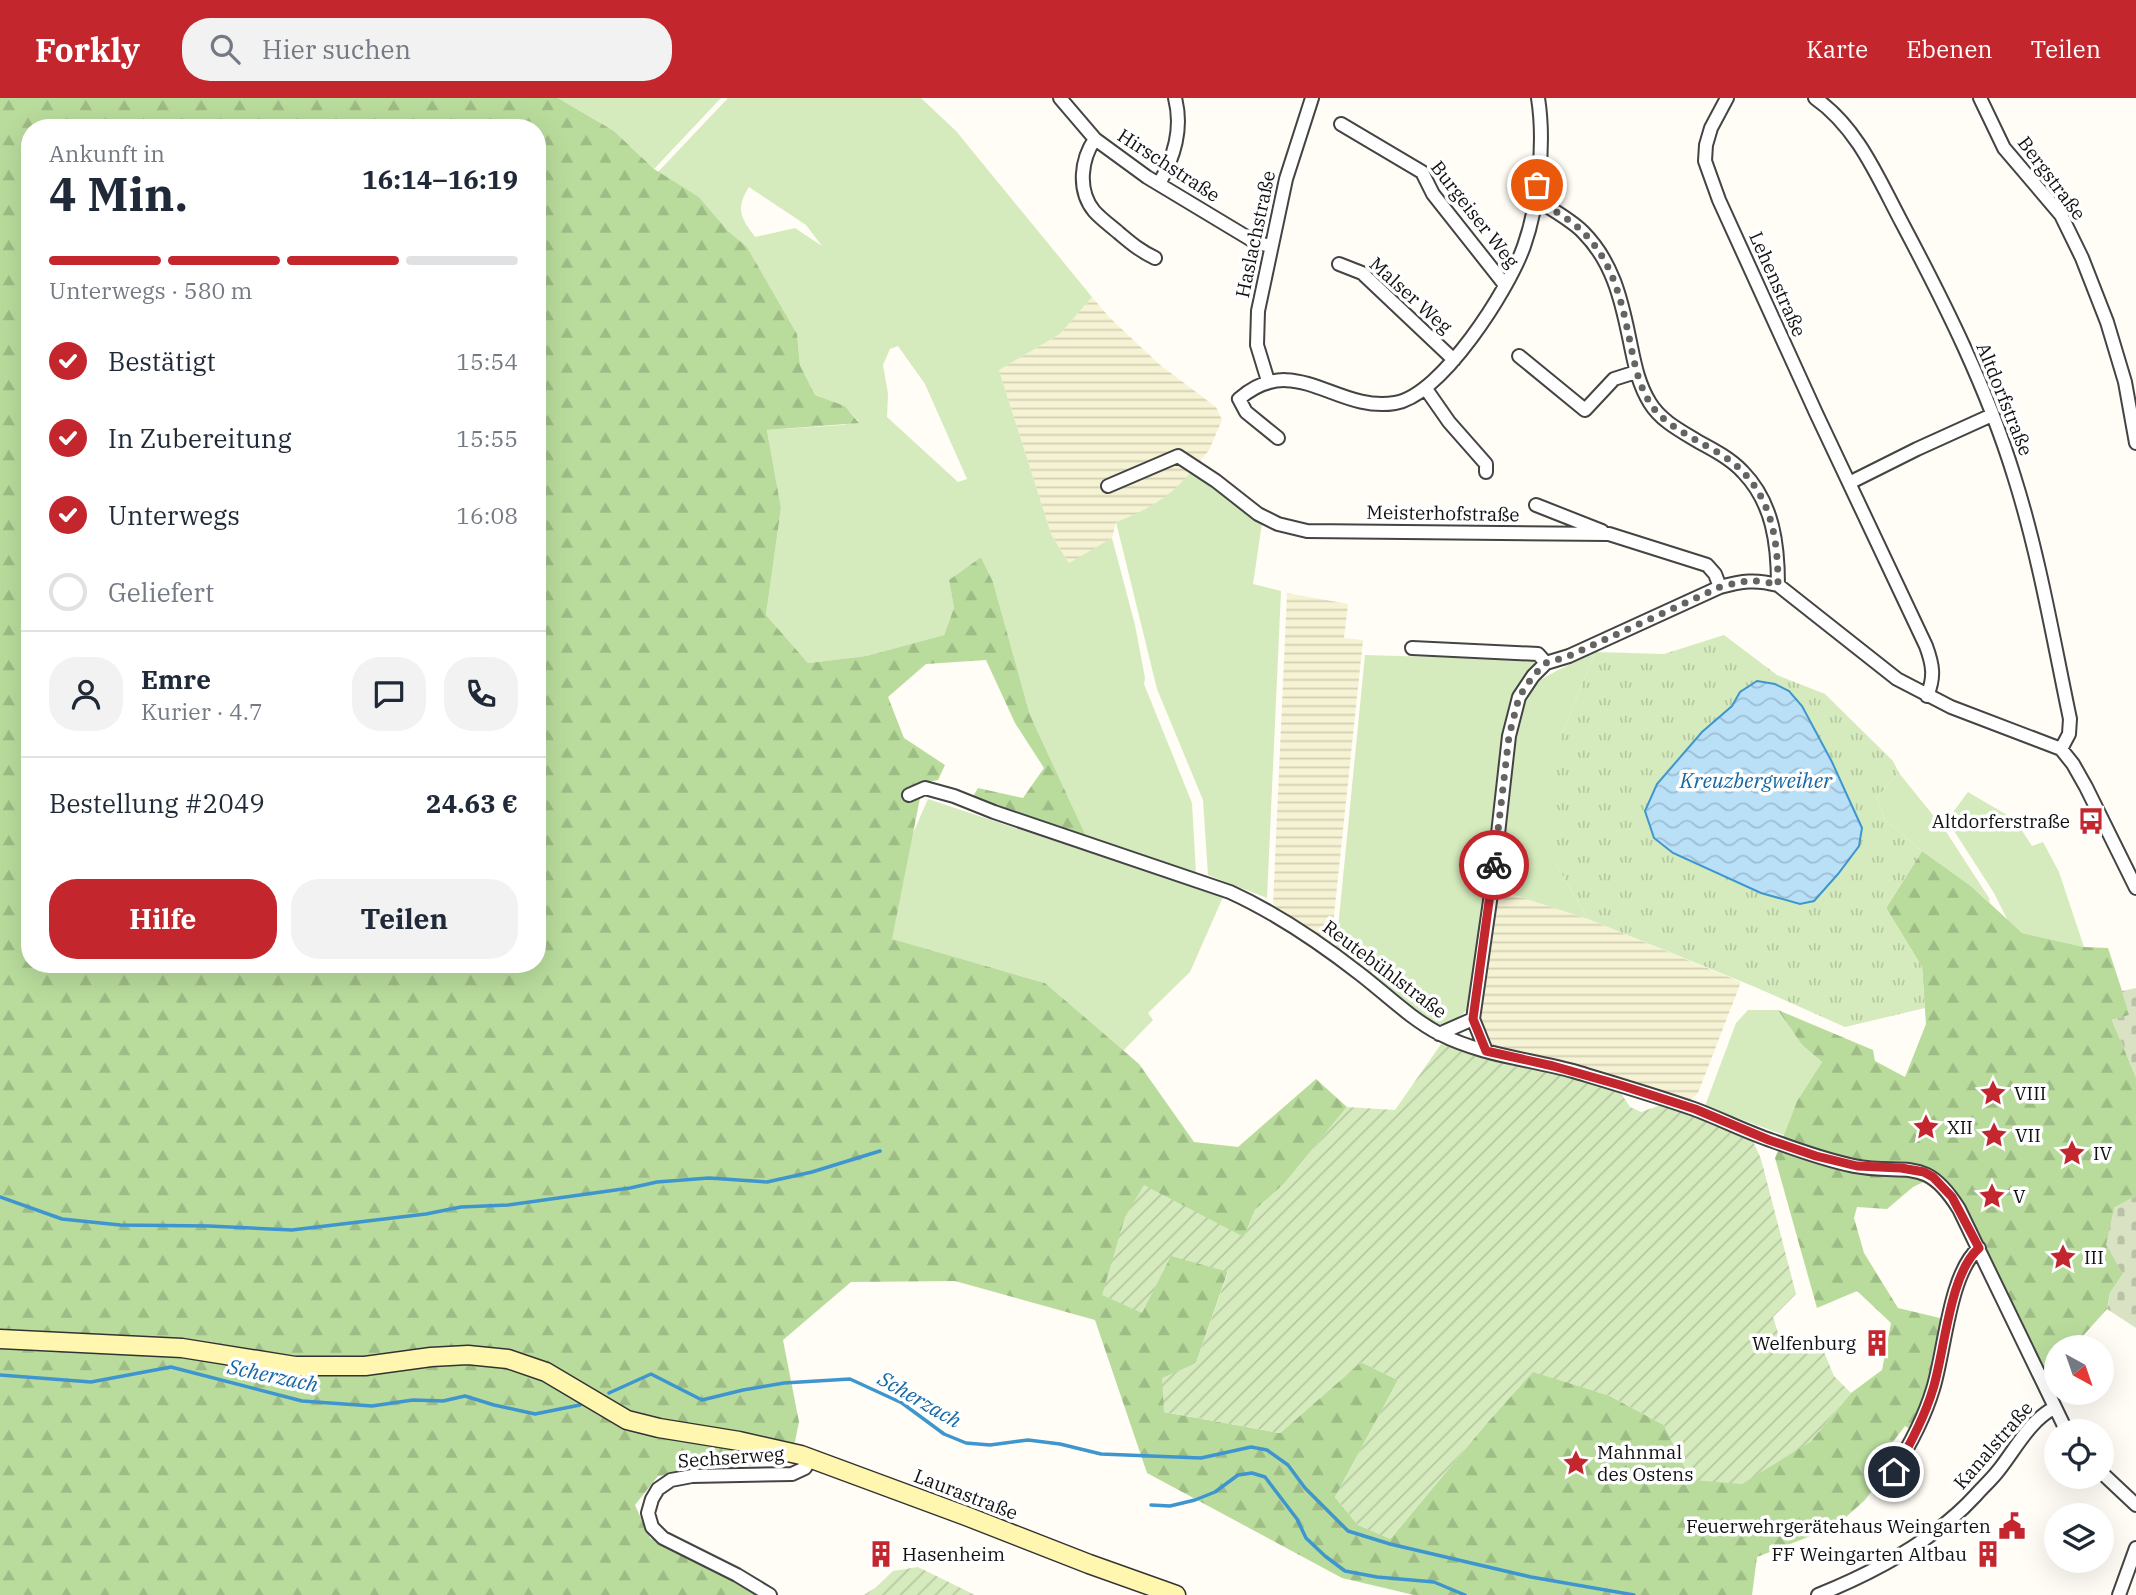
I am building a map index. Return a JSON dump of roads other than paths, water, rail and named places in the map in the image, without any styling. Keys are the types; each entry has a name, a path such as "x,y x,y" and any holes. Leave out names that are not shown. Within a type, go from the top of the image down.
{"street":[{"name":"Hirschstraße","path":"1060,98 1095,139 1160,184 1255,242 1270,246"},
{"path":"1160,184 1172,161 1178,136 1175,98"},
{"name":"Haslachstraße","path":"1268,381 1257,345 1258,311 1286,179 1312,98"},
{"path":"1278,439 1246,412 1238,399 1251,388 1268,381 1298,381 1370,405 1396,403 1426,389 1454,360 1505,285 1524,246 1535,199 1542,118 1538,98"},
{"name":"Lehenstraße","path":"1727,98 1711,128 1705,161 1719,200 1927,646 1933,664 1934,681 1927,696"},
{"name":"Altdorfstraße","path":"1815,98 1845,124 1879,180 1957,331 1992,415 2014,474 2033,540 2070,719 2069,734 2061,749"},
{"name":"Bergstraße","path":"1980,98 2004,148 2061,215 2082,258 2107,322 2125,382 2136,443"},
{"name":"Burgeiser Weg","path":"1341,124 1422,172 1433,194 1505,285"},
{"path":"1095,139 1088,149 1082,170 1084,190 1093,210 1140,251 1155,258"},
{"path":"1535,199 1584,232 1606,259 1623,307 1641,388 1652,406 1664,419 1742,470 1757,489 1768,510 1775,534 1778,585"},
{"name":"Malser Weg","path":"1339,264 1362,273 1454,360"},
{"path":"1519,356 1585,410 1614,379 1636,372"},
{"path":"1426,389 1449,422 1486,464 1486,472"},
{"path":"1849,483 1992,415"},
{"name":"Meisterhofstraße","path":"1108,486 1178,456 1258,514 1278,524 1307,531 1609,534"},
{"name":"Meisterhofstraße","path":"1536,505 1609,534 1707,565 1715,574 1720,587"},
{"path":"1486,1051 1473,1019 1492,887 1509,736 1519,697 1546,663 1569,656 1720,587 1761,580 1778,585 1897,679 1927,696 2061,749 2086,787 2136,888"},
{"path":"1412,648 1538,654 1546,663"},
{"name":"Reutebühlstraße","path":"909,795 925,788 954,796 1240,896 1298,928 1425,1026 1458,1043 1620,1085 1695,1109 1769,1140 1816,1156 1857,1166 1924,1172 1933,1177 1952,1197 2060,1419"},
{"path":"1439,1034 1473,1019"},
{"path":"1894,1472 1918,1431 1928,1406 1951,1305 1969,1257 1979,1248"},
{"name":"Laurastraße","path":"0,1339 182,1348 295,1366 365,1366 467,1355 508,1359 546,1372 627,1420 659,1428 739,1440 811,1458 1176,1595"},
{"name":"Kanalstraße","path":"1818,1595 1896,1557 1951,1520 1997,1471 2035,1421 2054,1408"},
{"name":"Sechserweg","path":"770,1595 737,1575 663,1538 652,1527 649,1513 652,1499 658,1489 671,1480 692,1476 792,1474 805,1468 811,1458"},
{"path":"2114,1485 2136,1505"},
{"path":"2119,1595 2136,1548"}],"water":[{"name":"Kreuzbergweiher","path":"1757,681 1775,684 1789,691 1802,706 1832,762 1862,828 1859,846 1814,901 1800,904 1761,893 1673,853 1654,838 1645,811 1657,784 1702,732 1732,706 1740,692"}],"waterway":[{"path":"0,1197 62,1219 120,1225 292,1230 426,1214 461,1207 508,1205 657,1182 709,1178 767,1182 812,1172 880,1151"},
{"name":"Scherzach","path":"0,1375 91,1382 171,1367 302,1401 372,1406 413,1400 443,1401 465,1396 535,1414 580,1405"},
{"path":"609,1393 651,1374 702,1400 784,1383 850,1379 902,1403 944,1434 966,1443 990,1445 1028,1440 1101,1454 1201,1458 1251,1447 1267,1450 1288,1465 1305,1488 1348,1531 1390,1544 1531,1577 1634,1595"},
{"name":"Scherzach","path":"1151,1505 1170,1506 1195,1500 1215,1492 1238,1475 1252,1473 1265,1477 1297,1519 1306,1538 1345,1571 1434,1582 1465,1595"}],"place":[{"name":"Altdorferstraße","path":"2091,821"},
{"name":"VIII","path":"1993,1093"},
{"name":"XII","path":"1926,1127"},
{"name":"VII","path":"1994,1135"},
{"name":"IV","path":"2072,1153"},
{"name":"V","path":"1992,1196"},
{"name":"III","path":"2063,1257"},
{"name":"Welfenburg","path":"1877,1343"},
{"name":"Mahnmal des Ostens","path":"1576,1463"},
{"name":"Feuerwehrgerätehaus Weingarten","path":"2012,1526"},
{"name":"Hasenheim","path":"881,1554"},
{"name":"FF Weingarten Altbau","path":"1988,1554"}]}
